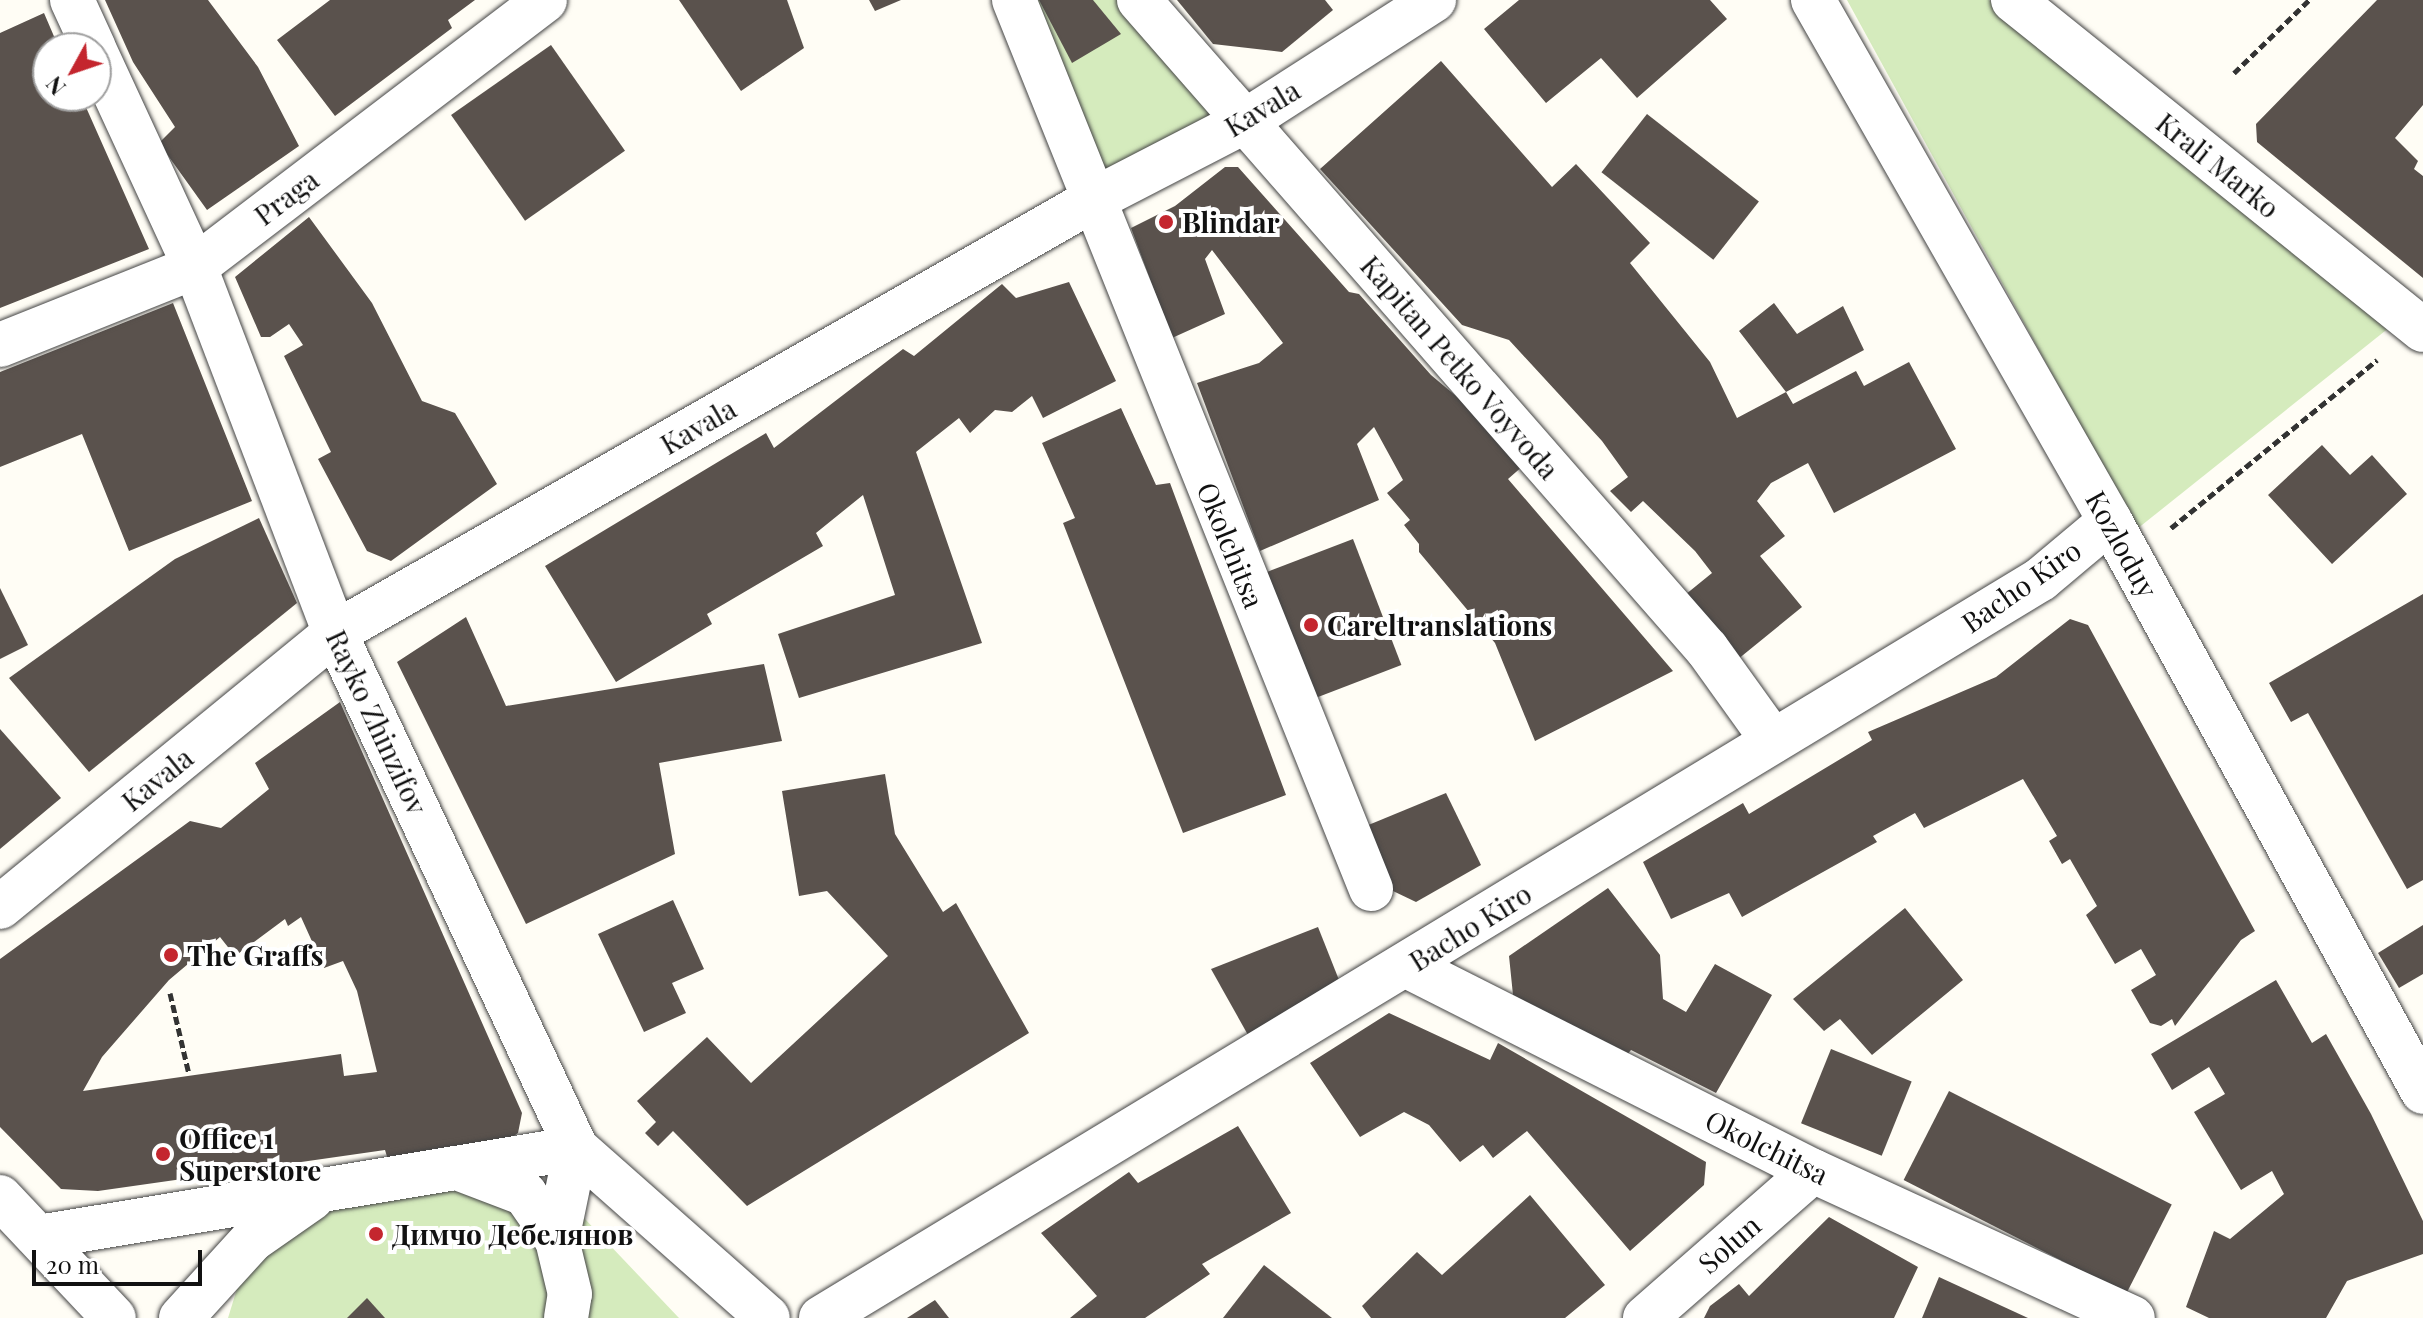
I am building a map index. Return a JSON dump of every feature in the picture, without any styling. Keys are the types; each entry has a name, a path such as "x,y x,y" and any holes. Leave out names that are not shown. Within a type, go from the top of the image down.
{"street":[{"name":"Rayko Zhinzifov","path":"72,0 87,32"},
{"name":"Praga","path":"0,345 195,267 545,0"},
{"name":"Okolchitsa","path":"1014,0 1091,201 1371,889"},
{"name":"Kapitan Petko Voyvoda","path":"1139,0 1707,649 1773,741"},
{"name":"Kavala","path":"0,907 335,633 1091,201 1244,122 1434,0"},
{"name":"Kozloduy","path":"1813,0 2110,521 2423,1092"},
{"name":"Krali Marko","path":"2013,0 2421,328"},
{"name":"Rayko Zhinzifov","path":"112,87 195,267 335,633 576,1148 768,1318"},
{"name":"Bacho Kiro","path":"821,1318 1407,966 2041,579 2110,521"},
{"name":"Okolchitsa","path":"1407,966 1813,1171 2133,1318"},
{"path":"39,1237 576,1148 557,1240"},
{"path":"457,1168 525,1194 557,1240 570,1294 566,1318"},
{"name":"Solun","path":"1645,1318 1813,1171"},
{"path":"181,1318 252,1240 301,1203 329,1191"},
{"path":"0,1197 114,1318"}],"path":[{"path":"2234,73 2309,0"},
{"path":"2131,560 2421,328"},
{"path":"170,993 189,1074"}],"green space":[{"path":"1011,0 1139,0 1244,122 1091,201"},
{"path":"1847,0 1989,0 2390,327 2137,529"},
{"path":"457,1168 565,1198 679,1318 228,1318 252,1240 301,1203"}],"building":[{"path":"105,0 208,0 258,67 299,146 207,210 159,143 175,127 133,62"},
{"path":"330,0 475,0 448,20 452,28 335,116 277,40"},
{"path":"679,0 787,0 804,48 741,91"},
{"path":"869,0 901,0 875,11"},
{"path":"1039,0 1093,0 1121,34 1072,63"},
{"path":"1177,0 1325,0 1333,10 1282,52 1213,44"},
{"path":"1519,0 1710,0 1727,19 1637,98 1601,58 1546,103 1484,29"},
{"path":"2377,0 2423,0 2423,105 2395,138 2418,161 2414,169 2423,176 2423,278 2257,142 2256,124"},
{"path":"44,13 52,32 32,32 32,112 88,112 149,249 0,308 0,33"},
{"path":"551,45 625,151 525,221 451,115"},
{"path":"1441,61 1552,187 1576,164 1650,243 1630,263 1710,362 1737,418 1786,392 1793,404 1856,371 1864,386 1909,362 1956,449 1834,513 1808,463 1771,483 1757,501 1785,536 1760,556 1802,607 1732,664 1680,599 1712,573 1695,551 1643,501 1631,512 1610,491 1628,477 1602,441 1509,340 1462,325 1320,169"},
{"path":"1647,114 1759,201 1713,260 1601,172"},
{"path":"1225,167 1238,167 1349,292 1359,294 1431,375 1488,423 1524,465 1508,479 1673,671 1535,741 1495,643 1419,552 1419,544 1404,525 1410,520 1387,493 1403,480 1374,427 1357,444 1379,500 1260,551 1197,383 1259,363 1283,343 1212,250 1205,259 1225,314 1172,338 1131,228 1175,206"},
{"path":"309,217 372,303 422,401 455,413 497,484 391,561 367,551 318,459 331,452 284,356 303,345 289,324 270,337 261,337 235,277"},
{"path":"1069,282 1116,381 1043,418 1032,396 1012,412 995,410 970,433 959,418 916,452 982,643 799,698 778,634 895,595 863,495 816,533 823,546 707,614 712,624 616,682 545,566 766,433 774,448 903,349 914,356 1002,284 1016,298"},
{"path":"173,303 252,501 129,551 82,434 0,467 0,372"},
{"path":"1774,303 1797,334 1843,306 1864,350 1786,392 1739,331"},
{"path":"1121,408 1156,485 1170,483 1286,795 1183,833 1063,523 1075,518 1042,443"},
{"path":"2322,445 2350,475 2372,455 2407,494 2332,564 2268,495"},
{"path":"259,518 297,603 89,772 9,678 175,559"},
{"path":"1353,539 1401,665 1315,698 1267,572"},
{"path":"0,588 28,645 0,659"},
{"path":"2423,594 2423,880 2407,889 2308,713 2291,722 2269,683"},
{"path":"466,617 506,706 764,664 782,741 659,763 675,854 526,924 397,662"},
{"path":"2070,619 2088,625 2255,931 2241,940 2175,1026 2172,1019 2161,1026 2150,1023 2131,990 2156,975 2141,949 2115,964 2086,915 2097,906 2070,859 2062,864 2049,841 2057,836 2023,779 1924,828 1915,813 1873,836 1877,842 1742,917 1729,893 1671,919 1643,862 1743,803 1749,814 1872,740 1868,732 1996,677"},
{"path":"340,702 522,1113 518,1133 500,1146 389,1163 385,1150 98,1191 61,1189 0,1127 0,959 190,821 221,828 269,789 255,763","holes":["301,917 324,968 343,961 357,991 377,1072 344,1076 341,1054 83,1091 102,1057 169,980 220,937 235,956 285,919 288,926"]},
{"path":"0,729 61,798 0,849"},
{"path":"885,774 895,834 943,912 956,903 1029,1033 747,1206 673,1131 658,1146 645,1133 656,1122 637,1101 707,1037 751,1083 888,956 827,891 799,896 782,791"},
{"path":"1446,793 1481,865 1416,902 1393,891 1366,826"},
{"path":"1608,888 1660,955 1663,999 1686,1012 1715,964 1772,995 1716,1093 1631,1050 1626,1056 1513,995 1509,956"},
{"path":"673,900 704,969 672,983 686,1013 644,1032 598,934"},
{"path":"1905,908 1963,980 1872,1055 1840,1019 1824,1031 1793,999"},
{"path":"2423,925 2423,974 2399,988 2378,953"},
{"path":"1318,927 1341,985 1248,1035 1211,969"},
{"path":"2276,980 2312,1043 2326,1034 2371,1114 2423,1221 2423,1254 2347,1281 2326,1318 2209,1318 2186,1307 2214,1231 2230,1239 2284,1194 2272,1171 2241,1190 2194,1112 2225,1094 2209,1067 2172,1090 2151,1054"},
{"path":"1389,1013 1490,1060 1498,1043 1706,1162 1704,1185 1630,1251 1527,1131 1493,1158 1483,1145 1460,1162 1429,1125 1404,1112 1360,1137 1310,1063"},
{"path":"1831,1049 1912,1082 1882,1156 1801,1123"},
{"path":"1949,1091 2172,1204 2126,1294 1904,1180"},
{"path":"1238,1126 1291,1213 1202,1264 1210,1274 1145,1318 1070,1318 1097,1296 1041,1233 1129,1172 1138,1183"},
{"path":"1530,1195 1605,1285 1565,1318 1371,1318 1362,1306 1417,1252 1442,1275"},
{"path":"1829,1217 1918,1267 1894,1318 1704,1318 1710,1306 1739,1284 1749,1296"},
{"path":"1264,1265 1332,1318 1223,1318"},
{"path":"1939,1277 2028,1318 1922,1318"},
{"path":"367,1298 385,1318 347,1318"},
{"path":"935,1300 949,1318 907,1318"}],"place":[{"name":"Blindar","path":"1166,222"},
{"name":"Careltranslations","path":"1311,625"},
{"name":"The Graffs","path":"171,955"},
{"name":"Office 1 Superstore","path":"163,1154"},
{"name":"Димчо Дебелянов","path":"376,1234"}]}
